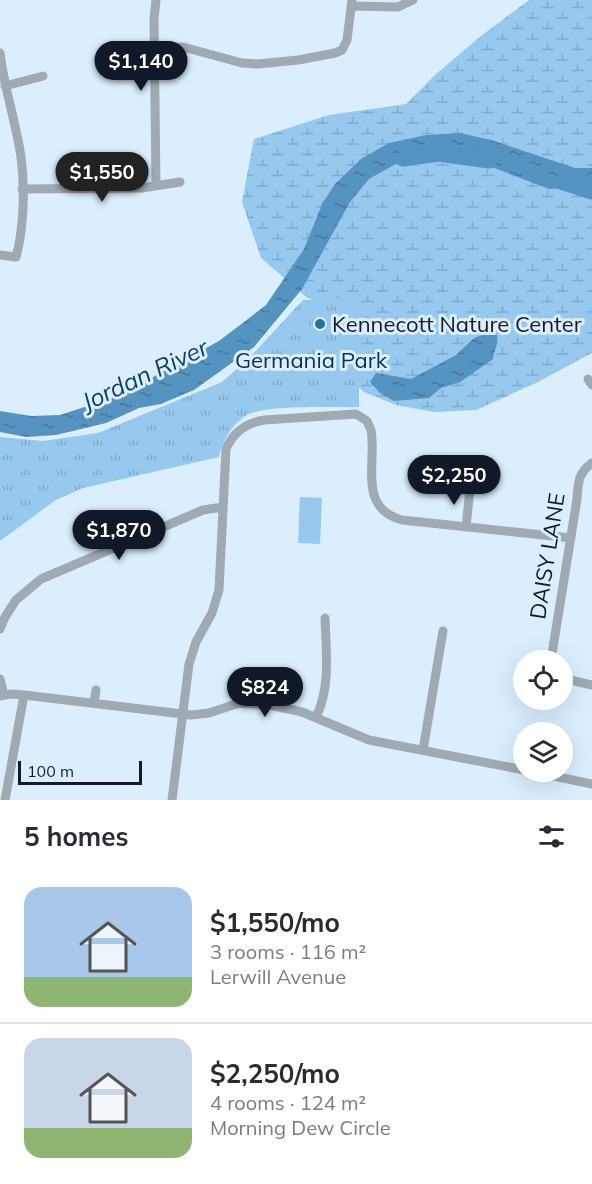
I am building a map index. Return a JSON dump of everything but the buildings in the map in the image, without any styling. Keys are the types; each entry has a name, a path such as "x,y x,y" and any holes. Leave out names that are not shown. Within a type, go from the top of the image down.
{"street":[{"path":"156,0 156,185"},
{"path":"155,48 183,47 242,63 258,64 298,60 342,50 347,40 352,3 398,7 413,0"},
{"path":"0,53 21,158 22,189 21,242 16,257 0,255"},
{"path":"5,86 43,76"},
{"path":"22,189 142,188 180,182"},
{"path":"172,800 192,653 218,597 226,449 241,429 264,420 356,414 367,421 371,430 372,489 381,508 393,517 402,520 571,538"},
{"name":"DAISY LANE","path":"553,650 579,476 592,463"},
{"path":"466,527 470,489"},
{"path":"0,629 16,600 41,579 203,510 223,507"},
{"path":"315,717 325,688 325,618"},
{"path":"423,750 443,631"},
{"path":"0,679 2,696 24,695 183,714 204,714 234,704 252,703 292,709 369,740 513,768"},
{"path":"573,681 592,685"},
{"path":"94,703 96,690"},
{"path":"5,800 24,695"},
{"path":"573,780 592,784"}],"green space":[{"path":"529,0 592,0 592,353 536,383 476,410 434,412 396,405 364,392 340,370 333,311 305,296 261,258 242,202 254,139 329,115 406,104 436,74"},
{"name":"Germania Park","path":"359,298 359,407 270,409 247,415 229,433 219,457 83,488 56,500 0,541 0,437 43,441 98,433 222,382 249,358 303,300"},
{"path":"300,497 322,498 320,544 298,543"}],"water":[{"path":"460,133 491,140 575,168 592,168 592,187 549,189 466,157 424,156 394,165 369,179 350,202 302,289 254,347 194,390 161,404 139,408 106,423 56,435 26,437 0,432 0,411 31,416 60,415 118,396 219,341 266,305 304,249 322,204 335,184 361,159 389,143 426,135"},
{"path":"485,334 497,335 493,359 460,382 441,388 429,398 394,401 380,393 370,382 376,373 411,379 456,355 474,338"}],"waterway":[{"name":"Jordan River","path":"403,159 439,154 489,161"},
{"name":"Jordan River","path":"561,182 592,192"}],"place":[{"name":"Kennecott Nature Center","path":"320,324"}]}
